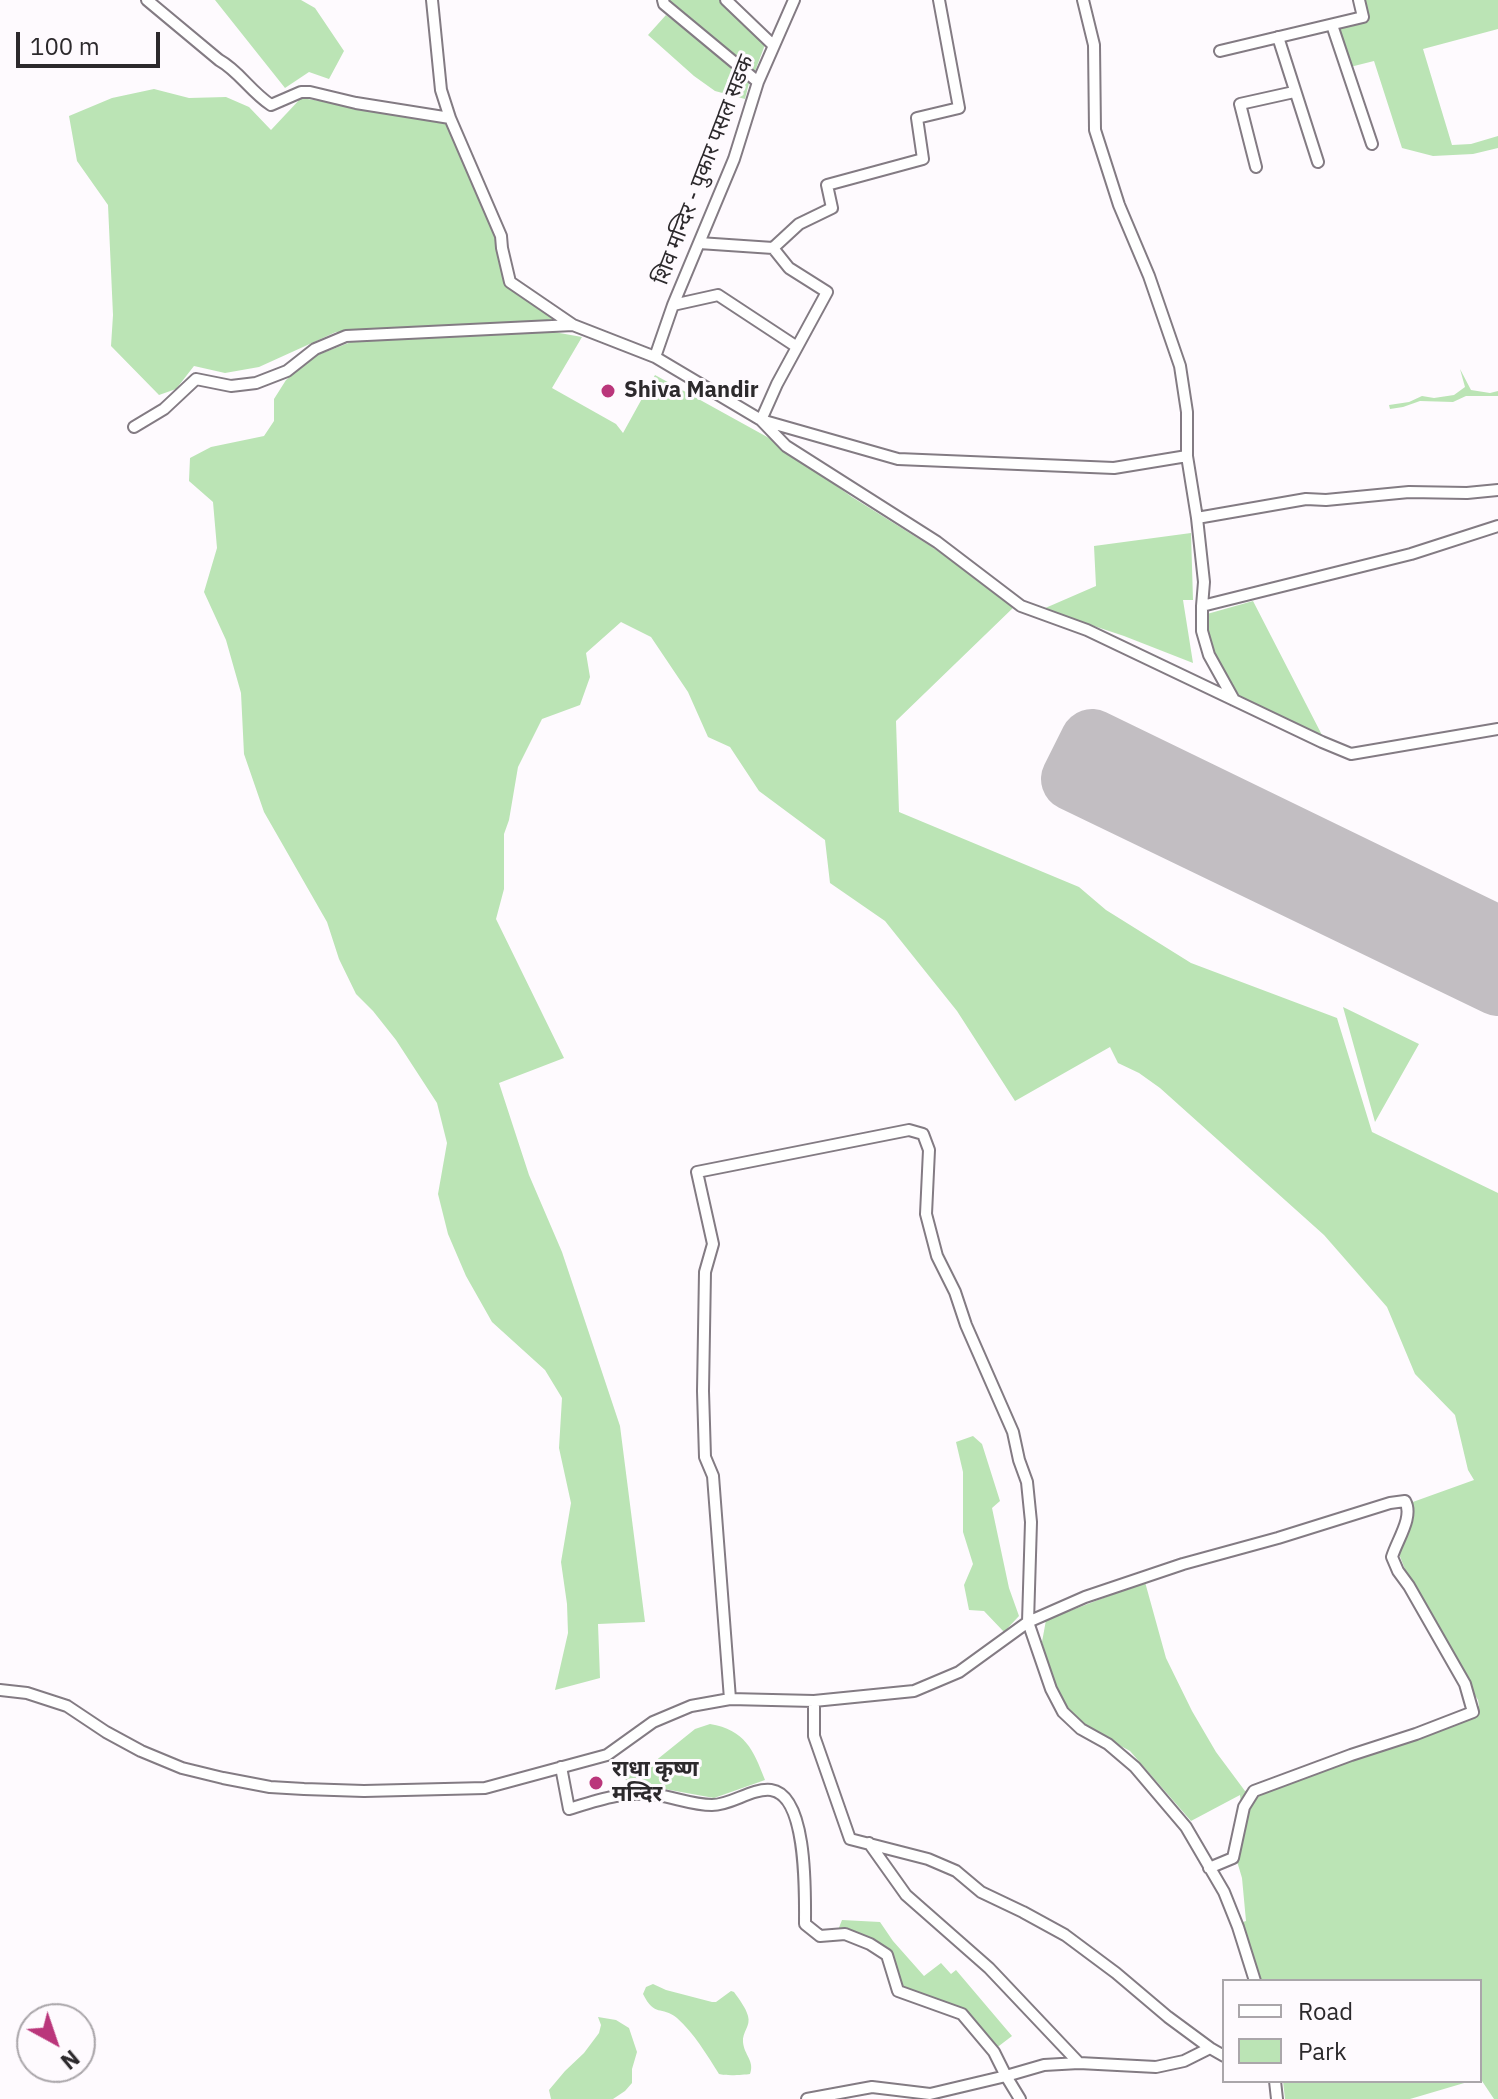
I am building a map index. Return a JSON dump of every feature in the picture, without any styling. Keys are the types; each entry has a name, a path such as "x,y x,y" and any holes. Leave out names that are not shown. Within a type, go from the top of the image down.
{"street":[{"path":"147,0 219,60 232,67 258,96 271,105 301,92 310,92 356,103 450,118"},
{"path":"432,0 441,90 501,236 510,282 573,325 655,357 761,420 898,459 1114,468 1187,456"},
{"path":"663,0 676,15 758,82"},
{"path":"726,0 773,45"},
{"name":"शिव मन्दिर - पुकार पसल सडक","path":"655,357 673,305 734,159 758,82 794,0"},
{"path":"699,243 773,248 799,224 832,208 827,185 923,159 917,118 959,108 939,0"},
{"path":"1083,0 1094,45 1095,130 1119,205 1149,276 1180,366 1187,412 1187,456 1204,582 1202,631 1209,655 1234,700"},
{"path":"1220,51 1363,17 1359,0"},
{"path":"1332,25 1372,144"},
{"path":"1278,37 1318,162"},
{"path":"1256,167 1240,104 1294,92"},
{"path":"761,420 827,292 789,268 773,248"},
{"path":"673,305 718,295 797,347"},
{"path":"134,427 164,409 196,379 231,386 256,383 287,371 315,349 346,336 573,325"},
{"path":"761,420 786,446 937,542 1021,606 1087,630 1351,754 1498,729"},
{"path":"1197,518 1306,499 1498,490"},
{"path":"1202,606 1411,554 1498,526"},
{"path":"730,1699 713,1476 705,1457 705,1272 713,1244 697,1172 909,1130 923,1134 929,1150 926,1214 937,1256 1013,1432 1027,1482 1031,1522 1028,1622 1051,1689 1063,1712 1081,1729 1108,1744 1135,1767 1186,1827 1224,1892 1254,1979"},
{"path":"0,1690 27,1693 67,1706 141,1751 182,1768 223,1778 270,1787 364,1791 485,1788 607,1755 653,1722 691,1706 730,1699 814,1701 914,1691 959,1672 1028,1622 1085,1597 1183,1564 1405,1501 1409,1509 1406,1525 1392,1557 1465,1684 1473,1712 1254,1791 1244,1807 1233,1858 1209,1868"},
{"path":"814,1701 814,1736 850,1839 928,1859 956,1871 981,1892 1065,1935 1168,2017 1222,2055"},
{"path":"561,1767 569,1809 624,1794 657,1794 714,1805 769,1790 782,1793 795,1813 800,1834 805,1924 820,1936 845,1934 870,1944 887,1955 898,1991 962,2014 994,2052 1020,2099"},
{"path":"869,1843 906,1895 989,1968 1079,2063"},
{"path":"807,2099 872,2087 930,2094 1044,2065 1079,2063 1156,2067 1184,2061 1210,2048"}],"green space":[{"path":"215,0 301,0 315,8 344,51 329,79 309,72 285,88"},
{"path":"668,0 721,0 766,42 754,74 668,5"},
{"path":"1365,0 1498,0 1498,29 1423,49 1452,145 1471,144 1498,136 1498,148 1473,154 1433,156 1402,148 1374,61 1350,67 1340,29 1369,21"},
{"path":"666,15 750,79 745,99 715,91 648,35"},
{"path":"154,89 189,98 226,97 249,107 271,130 301,98 447,123 496,240 506,284 558,320 336,332 259,367 225,373 194,366 176,389 159,395 111,346 113,315 108,205 77,161 69,116 112,98"},
{"path":"554,332 582,337 552,388 616,424 623,433 655,375 769,438 1016,605 896,721 899,812 1079,887 1106,910 1191,963 1337,1018 1372,1132 1498,1193 1498,2099 1494,2099 1482,2081 1482,1979 1259,1979 1240,1923 1246,1921 1242,1878 1231,1841 1241,1805 1240,1795 1191,1821 1130,1751 1076,1718 1054,1685 1042,1642 1046,1620 1145,1582 1166,1658 1216,1752 1245,1791 1479,1706 1410,1582 1399,1554 1401,1543 1410,1528 1410,1503 1474,1480 1468,1470 1455,1415 1415,1374 1387,1307 1324,1235 1160,1088 1118,1063 1110,1047 1015,1101 957,1011 885,921 830,883 825,840 759,791 730,747 708,737 688,692 651,637 621,622 586,653 590,677 580,705 542,719 518,767 504,834 504,889 496,919 564,1058 499,1083 529,1175 562,1252 620,1426 645,1622 598,1624 600,1678 555,1690 568,1633 561,1562 571,1503 559,1448 562,1398 545,1370 492,1322 466,1276 448,1234 438,1194 447,1143 437,1103 396,1040 356,994 339,959 327,922 264,812 244,754 241,693 226,640 204,592 217,548 213,502 189,481 190,458 211,447 264,436 274,421 274,399 286,380 310,358 351,342"},
{"path":"1460,369 1471,390 1498,391 1498,396 1466,396 1453,402 1420,401 1390,409 1389,405 1422,396 1454,395 1465,387"},
{"path":"1191,533 1193,600 1183,600 1193,663 1043,609 1096,586 1094,546"},
{"path":"1253,601 1323,737 1243,701 1212,653 1206,630 1207,614"},
{"path":"1343,1007 1419,1044 1375,1122"},
{"path":"973,1436 982,1444 1000,1501 992,1508 1009,1588 1019,1616 1004,1632 984,1611 969,1610 964,1585 973,1564 963,1532 963,1472 956,1442"},
{"path":"710,1724 740,1736 752,1750 765,1780 714,1798 648,1786 628,1787 623,1771 649,1766 695,1729"},
{"path":"842,1920 880,1922 924,1976 941,1963 951,1974 956,1970 1012,2036 995,2049 963,2012 901,1989 893,1957 838,1930"},
{"path":"653,1984 712,2002 734,1992 748,2016 743,2042 751,2065 750,2074 719,2074 683,2024 671,2014 655,2009 647,2001 643,1994 646,1987"},
{"path":"598,2017 616,2020 629,2028 637,2052 632,2083 613,2099 551,2099 549,2090 599,2033 601,2025"},
{"path":"1283,2083 1464,2083 1410,2099 1285,2099"}],"runway":[{"path":"1498,938 1092,741 1073,779 1498,984"}],"place":[{"name":"Shiva Mandir","path":"608,391"},
{"name":"राधा कृष्ण मन्दिर","path":"596,1783"}]}
